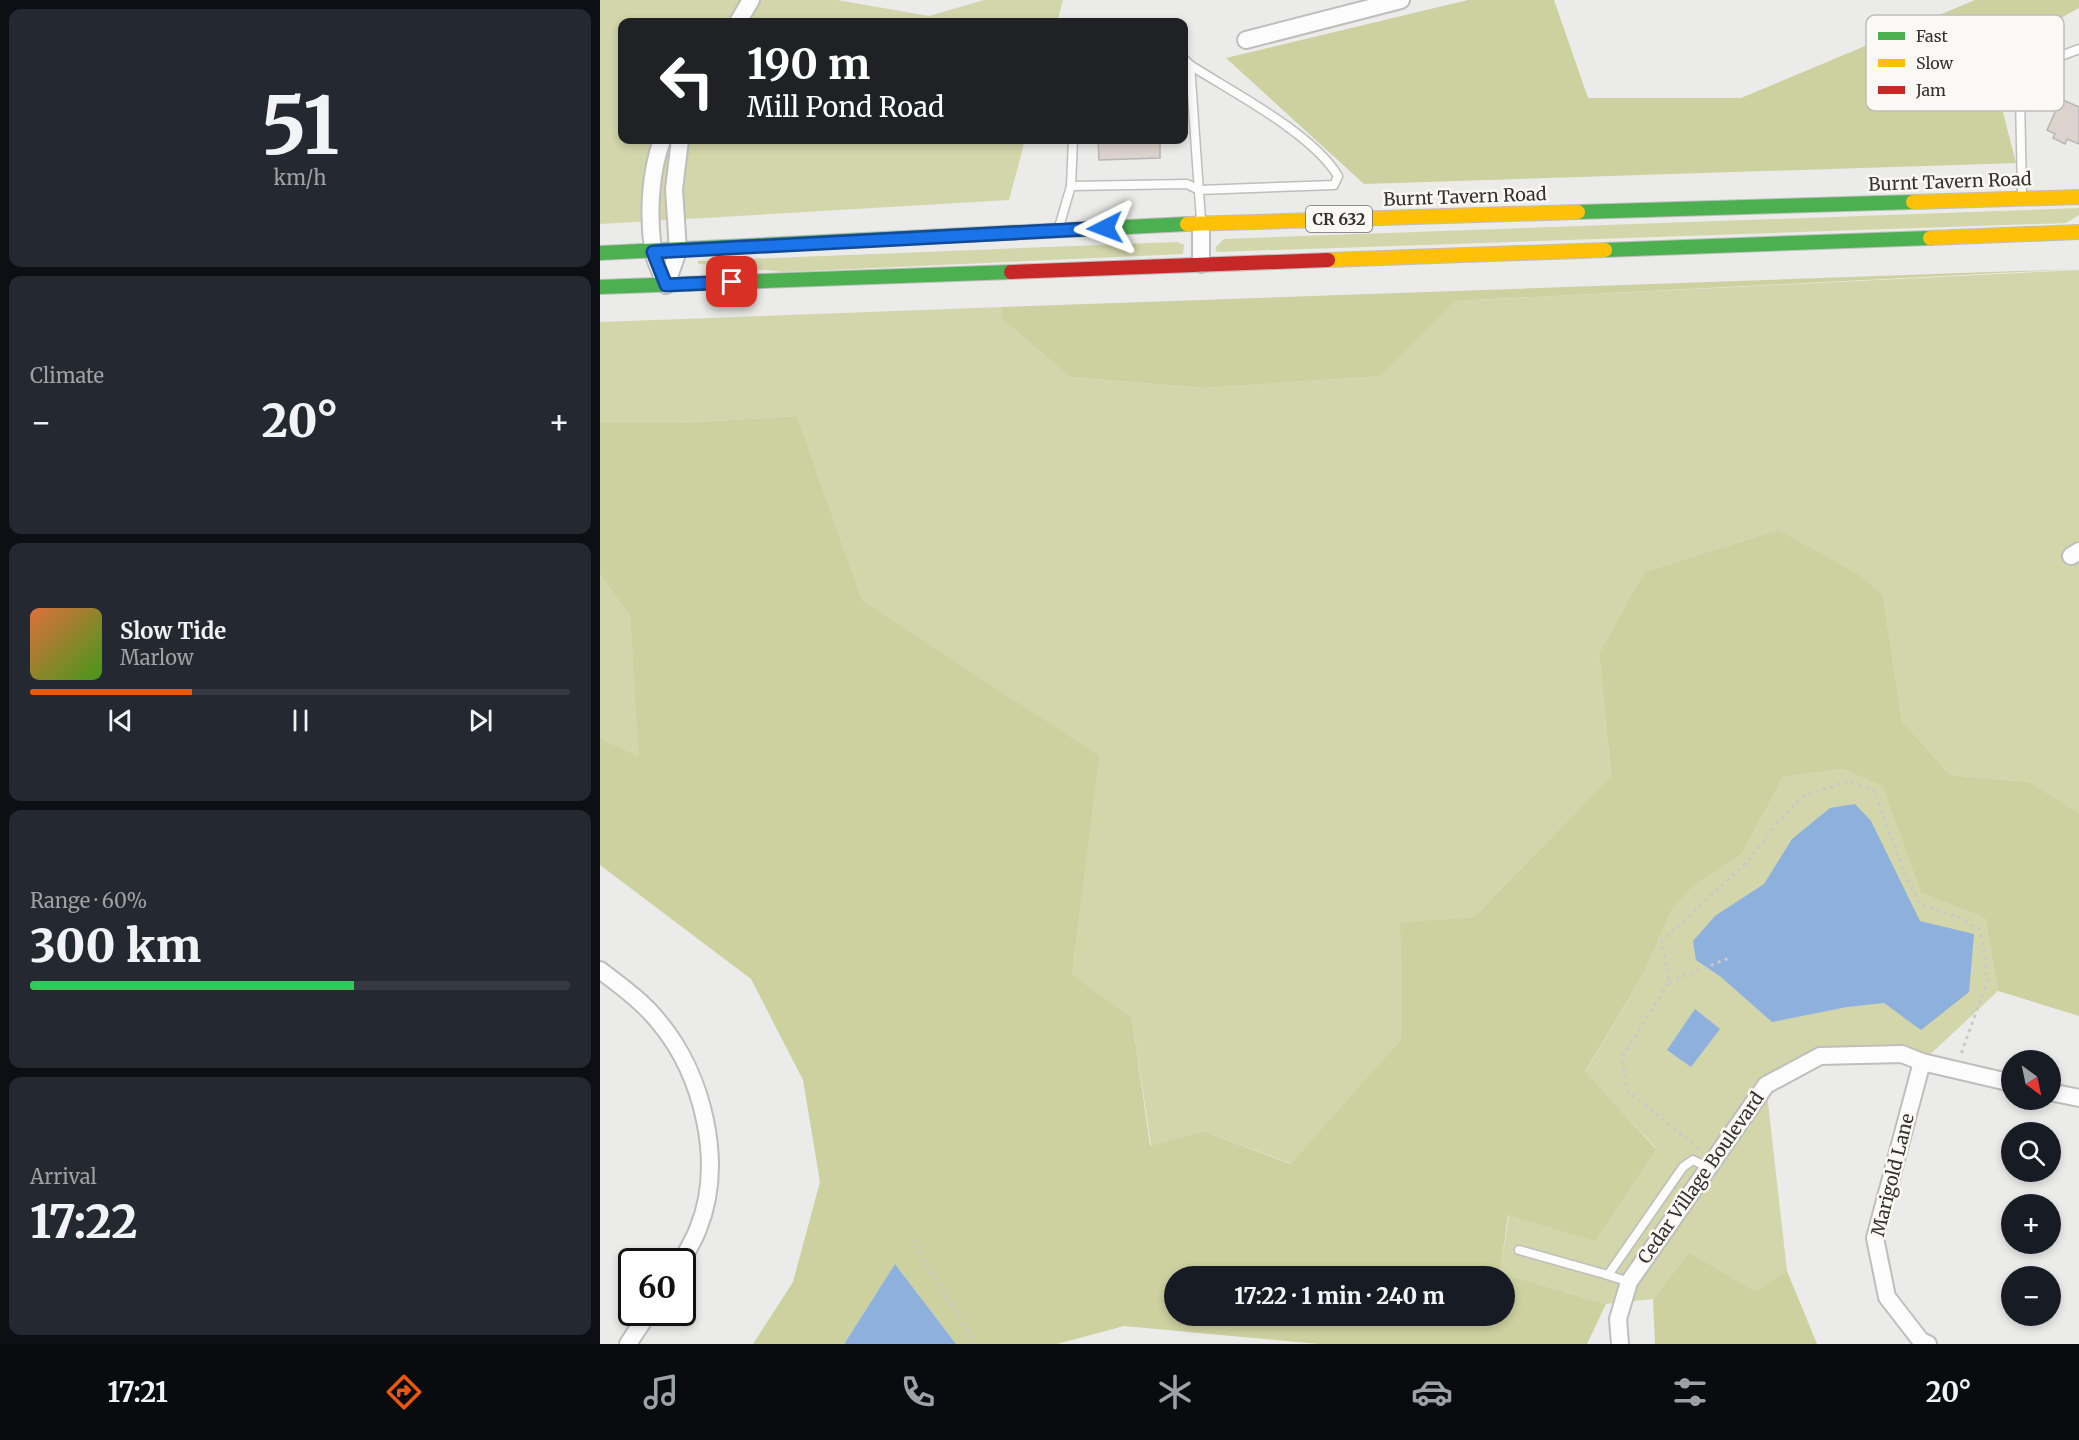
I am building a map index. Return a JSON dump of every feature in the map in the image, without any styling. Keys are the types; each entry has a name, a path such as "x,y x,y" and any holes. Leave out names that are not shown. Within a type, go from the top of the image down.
{"main road":[{"name":"Burnt Tavern Road","path":"600,253 678,251 1201,223 2079,196"},
{"name":"CR 632","path":"600,287 2079,232"}],"street":[{"path":"740,18 751,0"},
{"path":"1246,40 1401,0"},
{"path":"661,144 656,157 651,192 653,252 666,285"},
{"path":"666,285 678,251 674,189 680,144"},
{"path":"1201,223 1201,264"},
{"path":"600,970 636,999 660,1023 692,1076 707,1121 709,1155 706,1197 699,1228 688,1248"},
{"name":"Cedar Village Boulevard","path":"1620,1344 1618,1318 1629,1282 1766,1085 1820,1056 1902,1054 1922,1062 2001,1080"},
{"name":"Marigold Lane","path":"1922,1062 1875,1238 1887,1297 1921,1341 1928,1344"},
{"path":"2061,1094 2079,1098"},
{"path":"628,1344 640,1326"}],"lane":[{"path":"2064,55 2079,49"},
{"path":"1071,186 1187,184 1199,190 1334,185 1338,176 1332,166 1298,134 1188,63"},
{"path":"1188,73 1201,223"},
{"path":"2020,111 2022,198"},
{"path":"1058,231 1071,186 1073,144"},
{"path":"1608,1275 1683,1167 1693,1160 1710,1164"},
{"path":"1520,1250 1629,1282"}],"path":[{"path":"1669,982 1662,940 1747,862 1774,827 1802,797 1848,781 1874,790 1905,875 1920,904 1960,918 1979,929 1987,982 1956,1070"},
{"path":"1710,1164 1627,1090 1622,1058 1669,982 1729,958"},
{"path":"911,1239 976,1344"}],"green space":[{"path":"600,0 837,0 929,16 984,0 1063,0 1058,18 618,18 618,144 1024,144 1009,200 600,224"},
{"path":"1468,0 1554,0 1588,98 1741,98 1866,46 1866,111 2003,111 2016,163 1364,184 1226,58"},
{"path":"1975,0 2079,0 2079,8 2064,16 1939,15"},
{"path":"2079,208 2079,215 2066,223 1217,252 1215,248 1224,239"},
{"path":"1177,242 1184,245 1183,254 785,272 699,264 697,261"},
{"path":"2079,269 1455,301 1381,376 1205,388 1070,377 1002,319 1002,307"},
{"path":"2079,270 2079,813 2029,782 1950,775 1902,721 1883,595 1778,530 1644,572 1599,653 1611,776 1474,917 1400,924 1401,1039 1292,1164 1203,1131 1151,1146 1132,1018 1072,974 1098,756 862,600 797,416 680,423 600,423 600,322 1002,307 1002,319 1070,377 1205,388 1381,376 1455,301"},
{"path":"797,416 862,600 1099,756 1072,974 1132,1018 1150,1146 1203,1131 1291,1164 1401,1039 1400,923 1474,917 1611,776 1599,653 1644,572 1778,530 1859,575 1883,595 1902,721 1950,775 2029,782 2079,813 2079,1016 1998,991 1985,918 1921,893 1882,786 1842,769 1783,777 1742,854 1693,886 1671,911 1646,969 1585,1072 1656,1149 1595,1241 1508,1215 1501,1266 1164,1266 1164,1326 1515,1326 1515,1277 1606,1304 1587,1344 1319,1344 1124,1326 1057,1344 956,1344 895,1264 844,1344 753,1344 793,1282 820,1182 803,1080 751,979 600,865 600,738 639,757 630,617 600,574 600,423 680,423"},
{"path":"600,574 630,617 640,758 600,738"},
{"path":"1842,769 1882,786 1921,893 1985,918 1998,991 1922,1062 1820,1056 1766,1085 1787,1271 1755,1291 1689,1252 1653,1299 1606,1304 1515,1277 1515,1266 1501,1266 1509,1214 1656,1148 1585,1073 1646,969 1671,911 1693,886 1742,854 1783,777"},
{"path":"1689,1252 1755,1291 1787,1271 1817,1344 1655,1344 1653,1299"}],"water":[{"path":"1855,804 1871,821 1920,921 1974,934 1969,992 1921,1030 1884,1003 1847,1007 1772,1022 1721,977 1696,960 1693,941 1715,916 1764,884 1792,839 1830,808"},
{"path":"1695,1009 1720,1029 1691,1067 1667,1050"},
{"path":"895,1264 956,1344 844,1344"}],"building":[{"path":"2064,100 2079,107 2079,144 2067,139 2065,144 2053,138 2055,134 2047,130 2056,111 2064,111"},
{"path":"1098,144 1160,144 1160,158 1099,160"}],"traffic: fast":[{"path":"1578,212 1913,202"},
{"path":"600,253 1187,224"},
{"path":"1605,250 1930,238"},
{"path":"600,287 1011,272"}],"traffic: slow":[{"path":"1913,202 2079,197"},
{"path":"1187,224 1578,212"},
{"path":"1930,238 2079,232"},
{"path":"1328,260 1605,250"}],"traffic: jam":[{"path":"1011,272 1328,260"}],"route":[{"path":"732,282 666,285 653,252 1105,228"}]}
